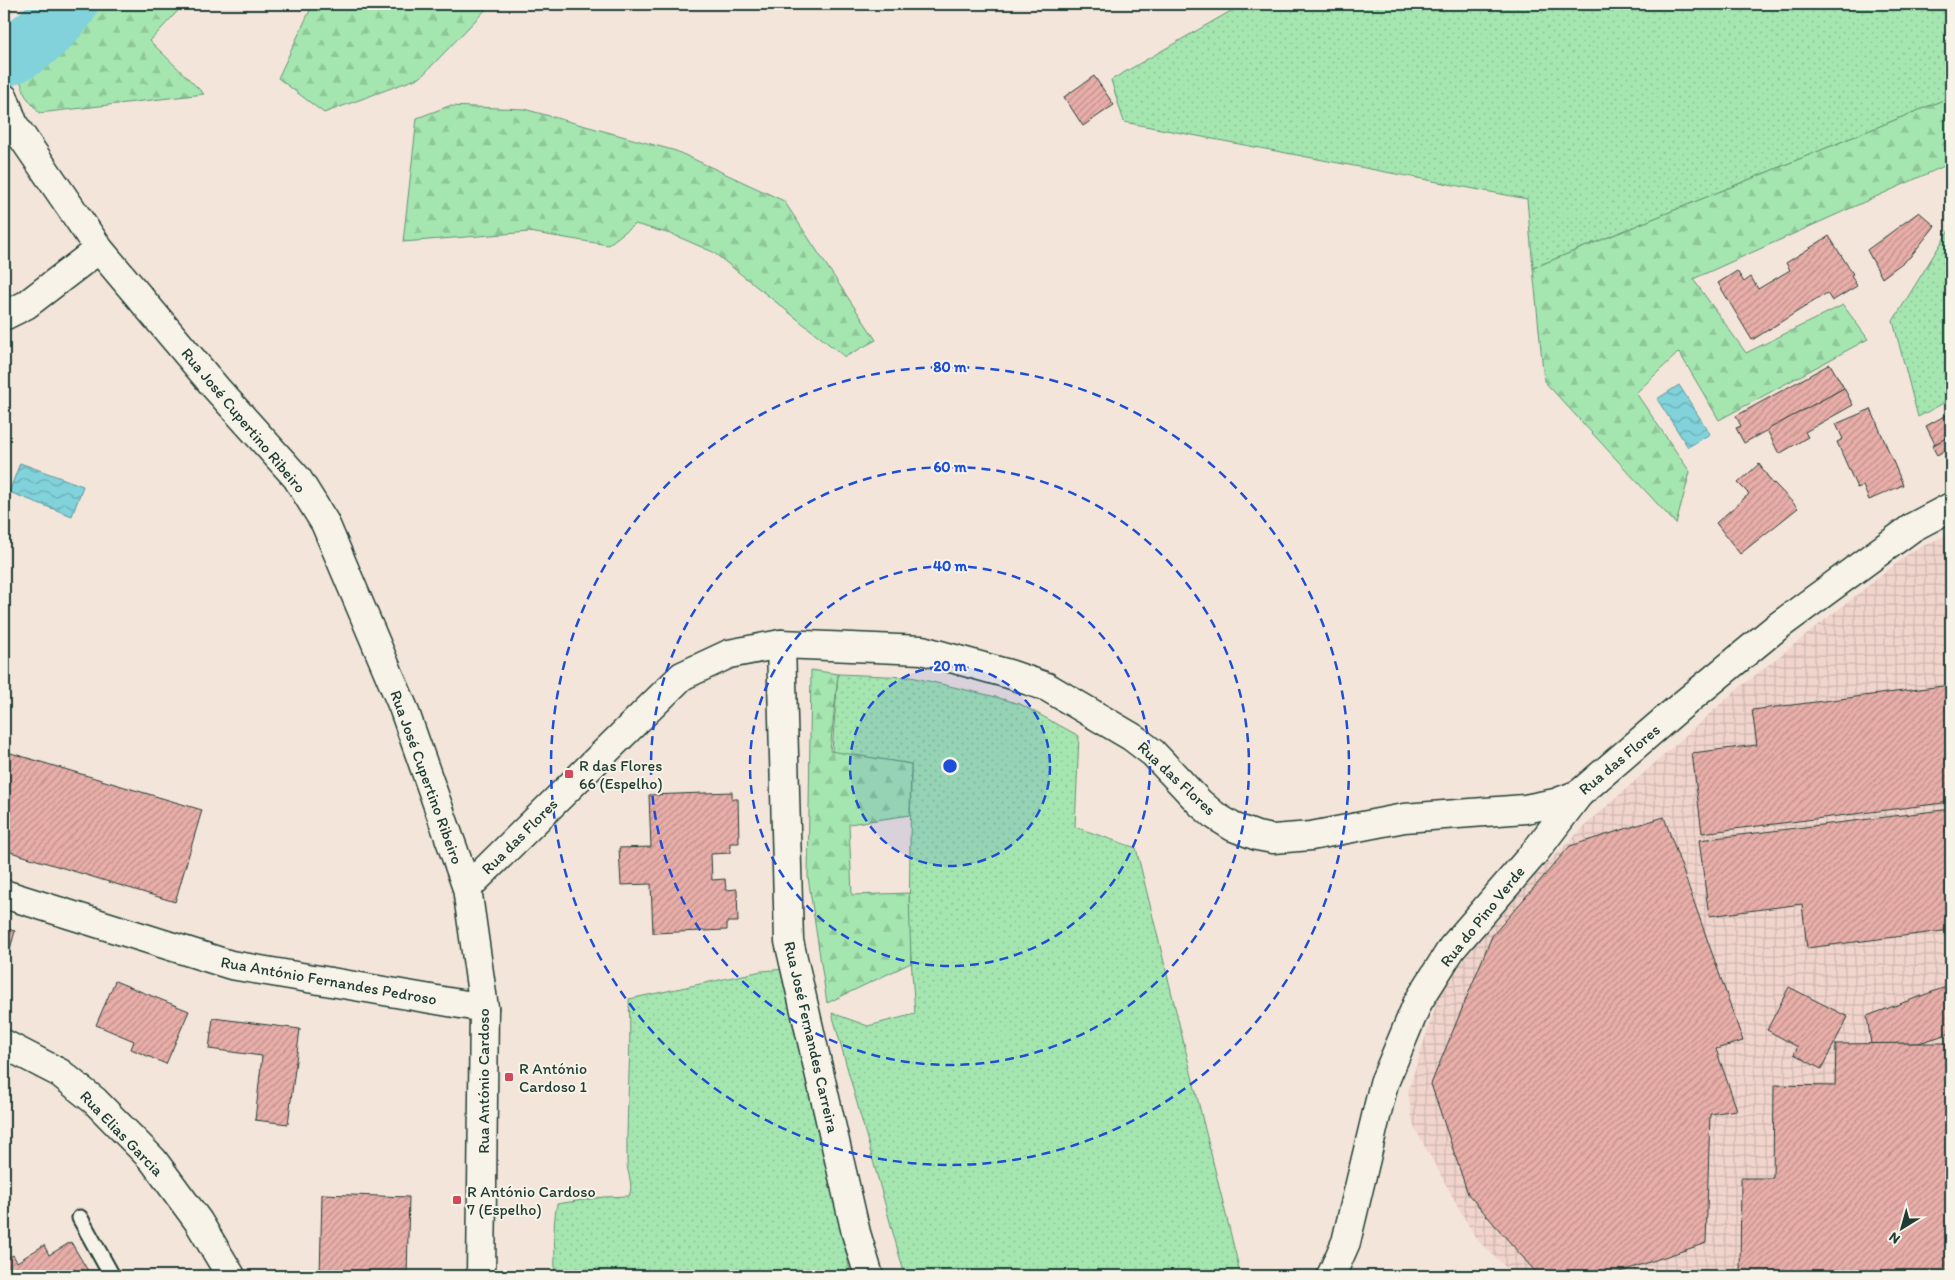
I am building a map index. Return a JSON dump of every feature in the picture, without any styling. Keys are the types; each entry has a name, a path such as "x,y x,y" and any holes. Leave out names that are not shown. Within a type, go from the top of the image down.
{"street":[{"name":"Rua José Cupertino Ribeiro","path":"4,100 14,125 99,249 216,388 297,478 325,523 402,707 467,888"},
{"path":"4,316 26,305 99,249"},
{"name":"Rua das Flores","path":"467,888 682,676 729,654 782,644 922,650 1010,674 1047,687 1098,715 1153,752 1200,803 1214,815 1233,827 1265,838 1311,836 1404,818 1525,809 1556,803 1579,794 1777,627 1913,527 1951,507"},
{"name":"Rua José Fernandes Carreira","path":"782,644 789,941 856,1232 870,1276"},
{"name":"Rua do Pino Verde","path":"1331,1276 1346,1242 1384,1083 1418,1002 1452,948 1535,852 1579,794"},
{"name":"Rua António Cardoso","path":"467,888 484,1008 482,1276"},
{"name":"Rua António Fernandes Pedroso","path":"4,894 231,965 484,1008"},
{"name":"Rua Elias Garcia","path":"4,1044 60,1073 95,1102 153,1160 198,1221 231,1276"}],"lane":[{"path":"80,1218 112,1276"}],"shaded area":[{"path":"1951,533 1951,1276 1515,1276 1476,1239 1413,1125 1408,1091 1439,995 1498,912 1588,823 1734,692 1912,551"}],"green space":[{"path":"46,4 184,4 150,41 204,94 39,113 25,95 7,39"},
{"path":"313,4 491,4 421,77 324,113 278,78"},
{"path":"1243,4 1951,4 1951,97 1533,268 1527,199 1124,122 1111,80"},
{"path":"1951,97 1951,163 1693,279 1746,353 1843,305 1868,339 1719,420 1679,352 1636,393 1690,472 1676,524 1544,381 1533,268"},
{"path":"449,106 524,109 676,151 784,201 876,340 845,357 713,252 674,235 635,224 608,245 529,232 403,242 417,118"},
{"path":"1951,227 1951,399 1918,417 1893,321"},
{"path":"811,670 838,674 830,751 911,764 910,815 849,824 852,895 909,893 911,963 827,1003 808,877"},
{"path":"838,674 911,677 992,696 1020,704 1079,736 1075,827 1136,848 1241,1276 905,1276 832,1013 868,1026 915,1014 909,931 911,764 832,752"},
{"path":"785,969 851,1276 554,1276 554,1223 557,1204 603,1197 629,1196 631,1183 627,1166 627,1121 630,1040 629,999 762,971"}],"water":[{"path":"1679,385 1710,434 1688,447 1657,399"},
{"path":"20,463 83,486 72,516 9,492"}],"building":[{"path":"1094,76 1114,105 1083,126 1064,97"},
{"path":"1919,212 1935,226 1910,257 1882,278 1867,250"},
{"path":"1829,236 1853,274 1851,275 1857,286 1832,301 1827,293 1752,340 1718,283 1737,271 1744,282 1751,277 1758,289 1790,270 1786,263"},
{"path":"1830,364 1844,388 1744,443 1736,428 1741,426 1736,416"},
{"path":"1844,388 1853,405 1805,432 1808,437 1779,454 1767,430"},
{"path":"1951,402 1951,435 1935,444 1926,426 1950,413 1946,405"},
{"path":"1871,409 1903,485 1869,500 1863,486 1857,488 1837,442 1843,439 1836,424"},
{"path":"1951,435 1951,476 1946,450 1937,455 1932,446"},
{"path":"1759,464 1773,484 1798,508 1740,554 1716,523 1749,494 1738,483"},
{"path":"1951,685 1951,802 1702,833 1692,753 1757,745 1752,710"},
{"path":"4,751 202,810 175,902 4,850"},
{"path":"732,792 732,799 738,799 739,843 730,843 730,853 711,854 712,880 725,879 726,890 737,889 738,922 727,922 727,930 653,933 651,884 621,885 619,848 651,847 649,795"},
{"path":"1951,809 1951,881 1946,881 1951,930 1807,948 1802,904 1709,916 1699,840"},
{"path":"1664,817 1743,1041 1716,1049 1737,1110 1710,1114 1706,1243 1608,1276 1539,1276 1468,1194 1431,1084 1492,936 1570,846"},
{"path":"4,928 15,931 4,971"},
{"path":"115,981 189,1011 166,1064 131,1049 134,1041 96,1025"},
{"path":"1951,985 1951,1033 1919,1043 1871,1044 1867,1016"},
{"path":"1789,987 1848,1017 1821,1069 1794,1054 1798,1047 1767,1030"},
{"path":"213,1018 300,1029 288,1124 255,1120 262,1056 209,1049"},
{"path":"1951,1043 1951,1276 1740,1276 1741,1178 1773,1178 1774,1085 1835,1086 1836,1044"},
{"path":"322,1194 409,1197 407,1276 320,1276"},
{"path":"71,1242 91,1276 4,1276 4,1260 13,1255 17,1262 44,1245 49,1255"}],"waterway":[{"path":"4,57 23,48 40,35 68,4"}],"place":[{"name":"R das Flores 66 (Espelho)","path":"569,774"},
{"name":"R António Cardoso 1","path":"509,1077"},
{"name":"R António Cardoso 7 (Espelho)","path":"457,1200"}]}
